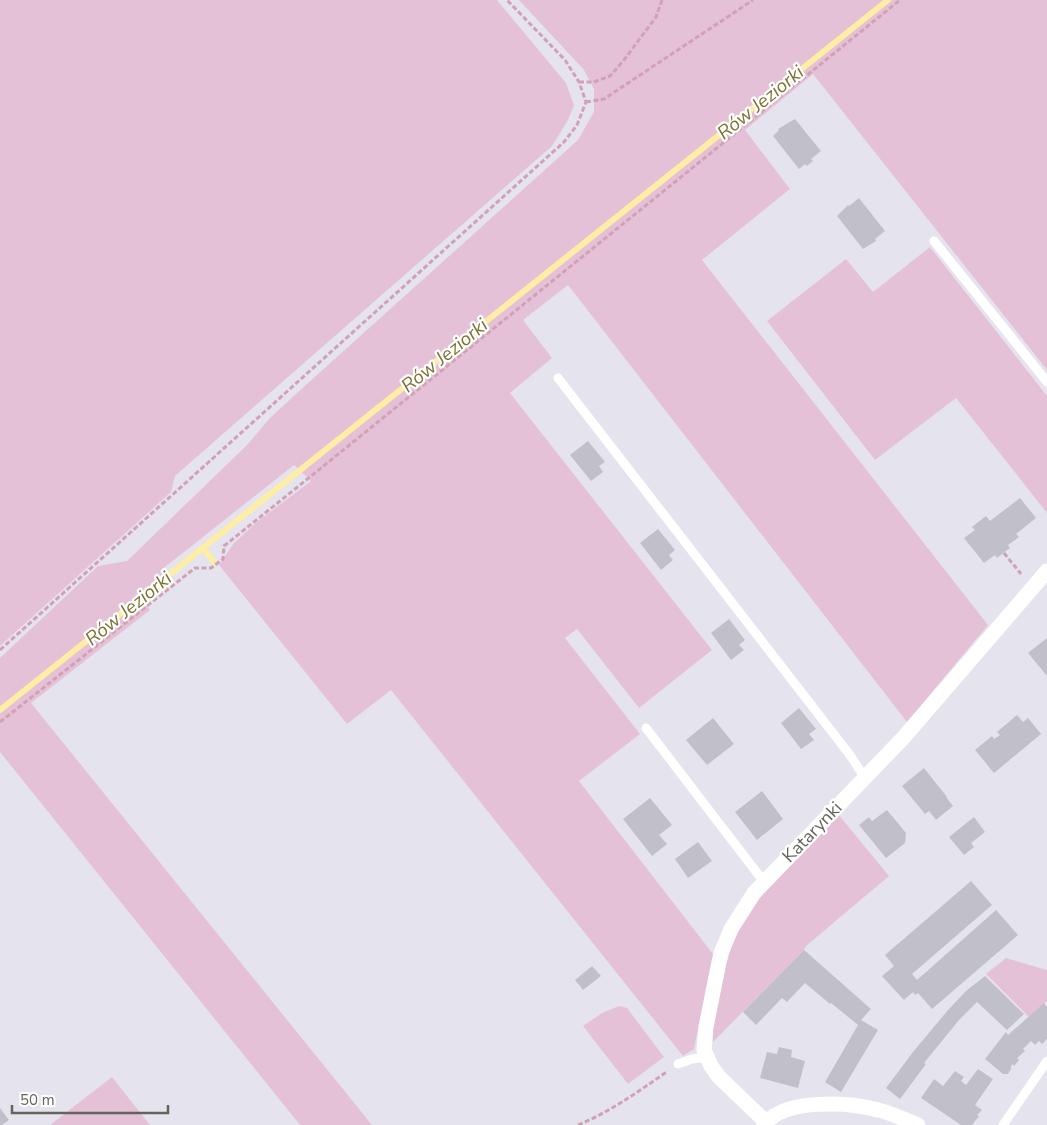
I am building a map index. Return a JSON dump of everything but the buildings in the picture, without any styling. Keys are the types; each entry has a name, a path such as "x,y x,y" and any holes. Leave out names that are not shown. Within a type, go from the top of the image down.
{"street":[{"name":"Katarynki","path":"765,1124 719,1078 707,1057 704,1043 722,950 731,929 754,893 904,737 1047,571"},
{"path":"765,1124 774,1115 797,1106 840,1105 878,1110 918,1125"}],"lane":[{"path":"934,240 1047,382"},
{"path":"558,378 850,755 865,778"},
{"path":"646,728 764,882"},
{"path":"678,1064 692,1059 707,1057"},
{"path":"1002,1125 1047,1061"}],"path":[{"path":"0,650 564,142 577,125 586,102 579,82 565,60 507,0"},
{"path":"579,82 594,82 610,76 656,17 662,0"},
{"path":"586,102 604,99 753,0"},
{"path":"0,722 195,568 211,568 223,559 224,546 243,529 303,483 900,0"},
{"path":"1004,553 1024,576"},
{"path":"578,1125 627,1099 678,1064"}],"shaded area":[{"path":"0,0 497,0 566,83 574,105 568,120 552,146 175,476 171,492 0,646"},
{"path":"519,0 1047,0 1047,370 813,74 745,130 790,189 702,260 988,625 907,722 568,285 523,320 552,358 510,393 712,650 639,708 577,629 565,638 640,734 579,781 713,954 694,1049 683,1056 391,690 347,724 219,565 234,543 258,521 311,481 294,465 160,571 167,582 143,601 150,610 31,703 372,1125 300,1125 0,752 0,658 98,566 127,561 247,445 270,418 578,140 594,112 594,89 584,70"},
{"path":"930,247 1047,396 1047,513 956,398 875,460 767,321 846,259 873,292"},
{"path":"838,814 889,876 806,946 713,1042 714,1018 724,970 728,955 746,917 782,870"},
{"path":"1006,958 1047,970 1047,1001 1029,1017 986,974"},
{"path":"619,1006 627,1008 664,1057 628,1084 583,1026 602,1013"},
{"path":"112,1077 150,1125 50,1125"}],"waterway":[{"name":"Rów Jeziorki","path":"0,710 888,0"},
{"path":"203,548 214,562"}]}
